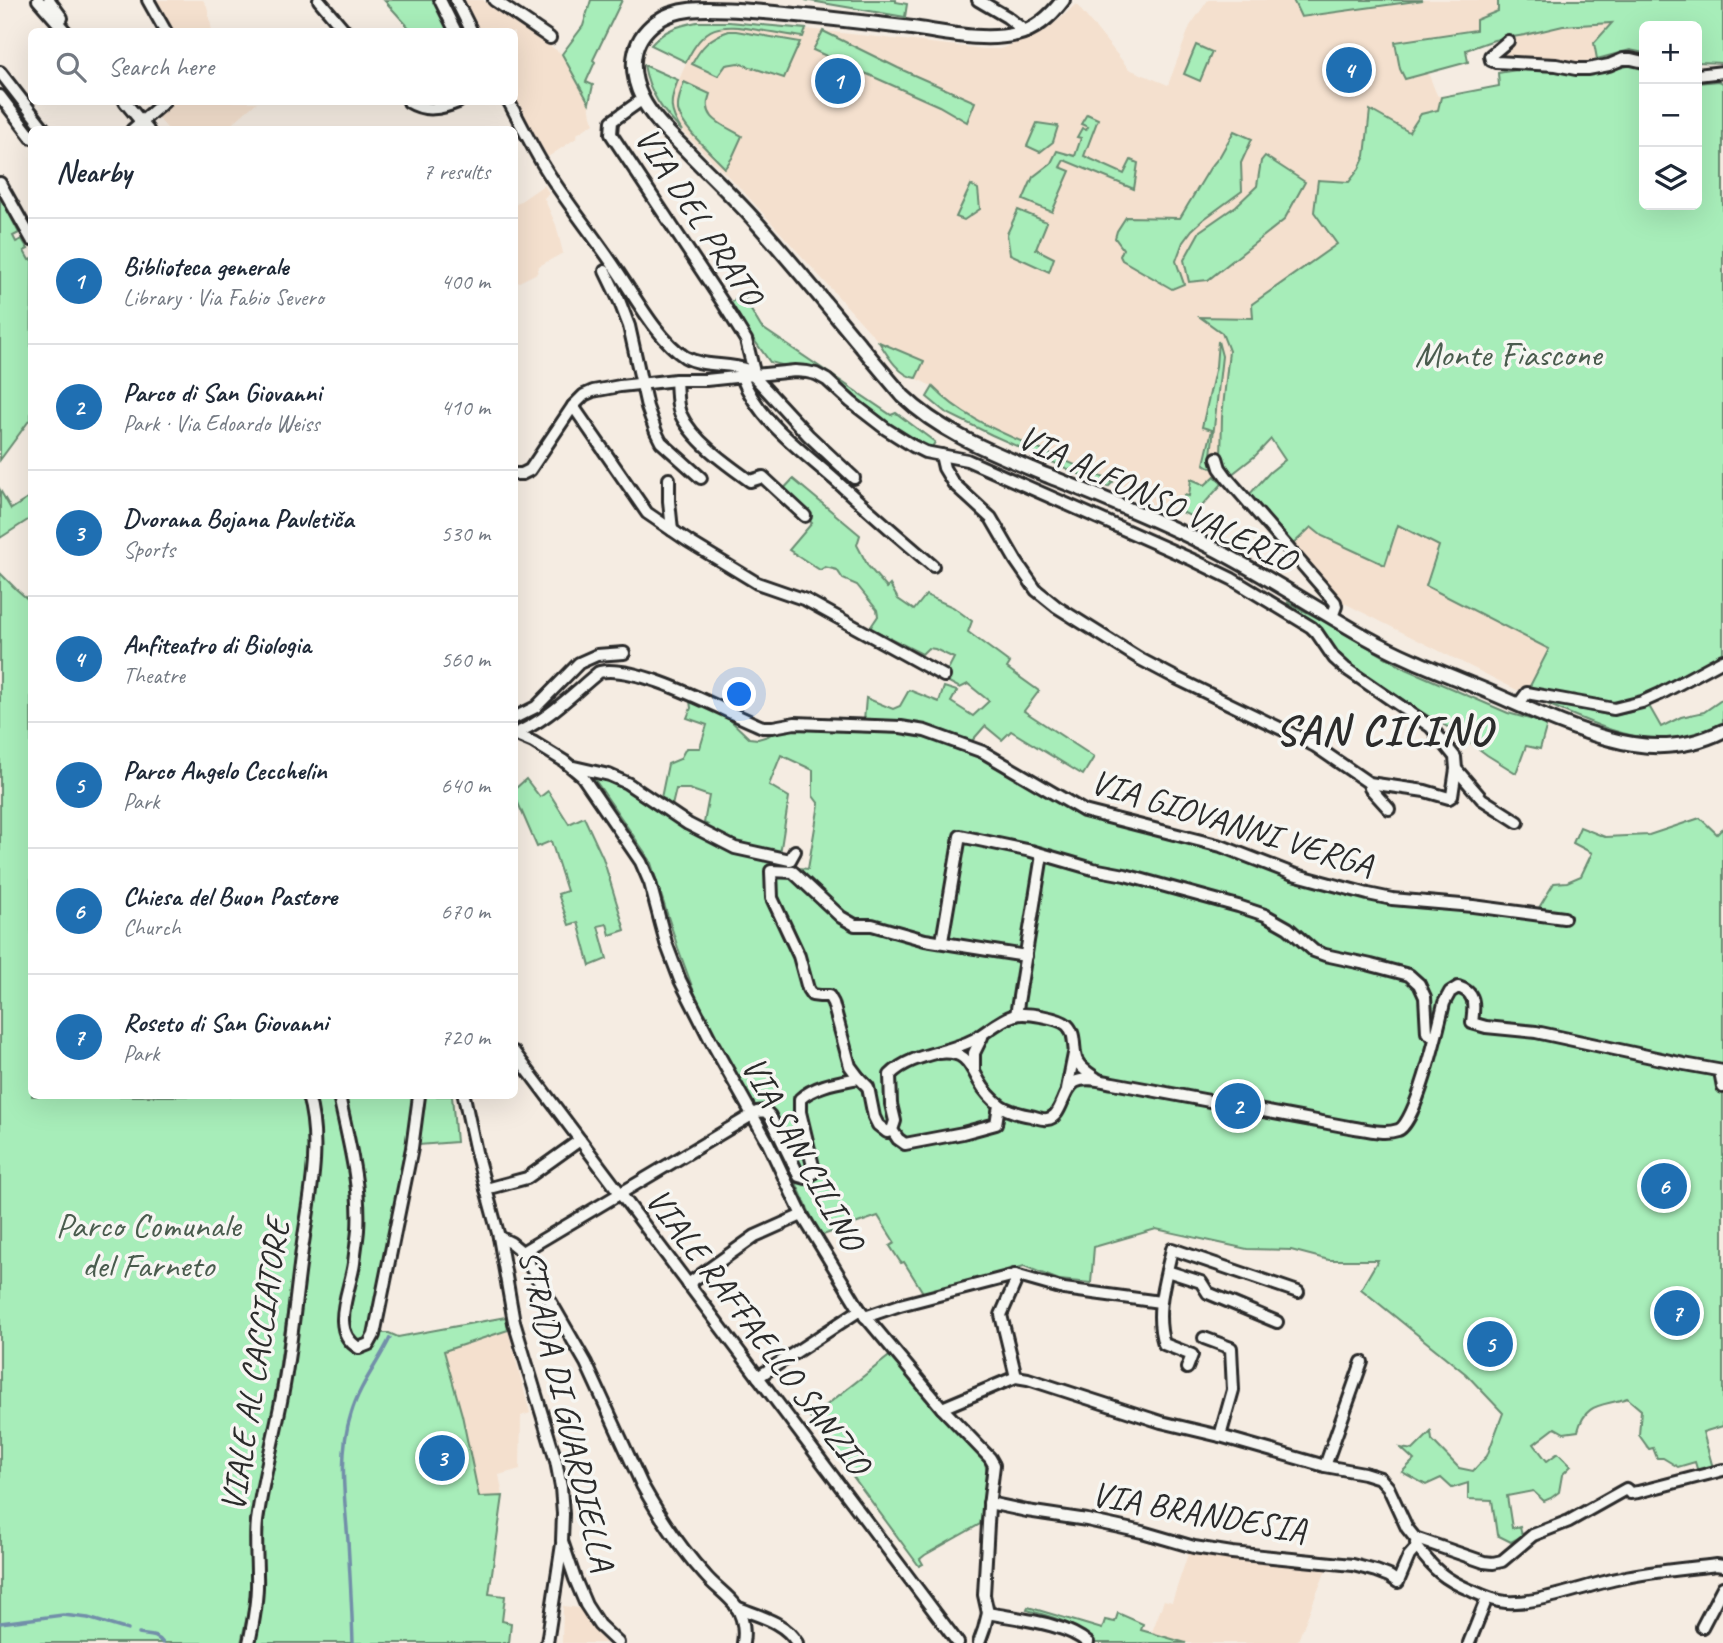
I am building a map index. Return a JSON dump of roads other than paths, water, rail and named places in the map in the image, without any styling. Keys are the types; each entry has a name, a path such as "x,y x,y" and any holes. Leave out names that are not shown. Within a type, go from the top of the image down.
{"main road":[{"path":"1026,32 1043,21 1063,0"},
{"name":"VIA ALFONSO VALERIO","path":"1026,32 1002,37 982,37 769,12 697,9 670,14 648,28 635,49 633,65 643,99 665,129 756,222 903,396 918,411 935,422 992,452 1202,542 1402,656 1518,705 1595,735 1645,746 1682,746 1723,731"}],"street":[{"path":"38,0 62,28"},
{"path":"49,0 69,28"},
{"path":"148,0 164,28"},
{"path":"319,0 343,28"},
{"path":"440,0 454,28"},
{"path":"456,0 470,28"},
{"path":"495,0 550,38"},
{"path":"978,0 1026,32"},
{"path":"1507,41 1490,56 1492,60 1576,69 1598,68 1623,59 1639,61"},
{"path":"0,72 42,126"},
{"path":"1702,74 1723,72"},
{"path":"0,96 28,133"},
{"name":"VIA DEL PRATO","path":"643,99 612,121 611,134 746,340 755,376"},
{"path":"127,105 144,125 161,105"},
{"path":"414,105 428,109 450,105"},
{"path":"511,105 542,164 666,340 685,357 699,363 739,366 748,370 808,435 854,478"},
{"path":"0,183 28,233"},
{"path":"605,271 629,326 648,407 661,442 701,478"},
{"path":"518,474 530,470 573,407 593,391 676,380 794,371 816,374 901,439 925,452 953,456 967,460 1194,559 1311,627 1345,668 1431,727 1455,757 1457,769 1452,796 1449,798 1425,791 1369,783 1296,736 1175,678 1076,620 1036,590 991,518 953,483 944,468 941,455"},
{"path":"741,377 753,401 786,436 933,566"},
{"path":"676,380 678,410 701,441 750,481 763,477 805,516"},
{"path":"573,407 648,513 757,583 806,600 944,676"},
{"path":"1217,458 1228,479 1335,602 1332,617"},
{"path":"669,479 672,530"},
{"path":"1194,559 1202,542"},
{"path":"1232,579 1240,563"},
{"path":"518,718 536,707 579,663 597,655 624,653"},
{"path":"1518,705 1527,693 1614,709 1629,706 1688,680 1723,660"},
{"name":"VIA GIOVANNI VERGA","path":"518,733 543,719 599,672 608,670 632,673 763,727 795,723 901,727 947,737 984,752 1084,811 1221,846 1293,874 1368,894 1563,918"},
{"name":"VIA SAN CILINO","path":"518,736 533,742 582,776 641,862 680,979 710,1040 767,1141 802,1215 863,1313 942,1408 994,1465 984,1595 988,1613"},
{"path":"571,767 608,775 626,783 688,824 735,848 790,860 794,851"},
{"path":"1457,769 1482,799 1518,822"},
{"path":"1369,783 1370,788 1389,809"},
{"path":"942,941 960,836 1031,851 1238,906 1265,915 1288,928 1314,951 1409,975 1419,984 1425,997 1427,1032 1434,1037"},
{"path":"1016,1015 1042,855"},
{"path":"892,1130 887,1132 873,1117 868,1087 850,1066 829,996 812,995 808,989 799,956 772,898 771,872 793,872 841,917 855,925 872,925 925,940 1026,957"},
{"path":"1066,1092 1075,1082 1099,1080 1349,1127 1379,1132 1398,1130 1406,1125 1419,1093 1444,1003 1450,992 1458,987 1467,990 1472,997 1472,1023 1536,1032 1721,1071 1723,1087"},
{"path":"892,1130 895,1121 890,1076 905,1063 973,1040 1016,1015 1037,1016 1063,1022 1070,1027 1077,1060 1099,1080"},
{"path":"974,1070 974,1053 986,1032"},
{"path":"939,1053 948,1052 964,1058 999,1105 1012,1112 1048,1119 1056,1115 1066,1092 1075,1048"},
{"name":"VIALE RAFFAELLO SANZIO","path":"518,1057 958,1643"},
{"path":"522,1252 752,1115 765,1111 770,1116 799,1176 806,1178 812,1174 813,1166 800,1112 800,1099 814,1089 859,1078"},
{"name":"VIALE AL CACCIATORE","path":"249,1643 256,1611 257,1523 283,1390 310,1191 314,1149 313,1120 309,1099"},
{"path":"340,1099 355,1178 358,1228 343,1325 351,1344 359,1348 369,1344 374,1335 412,1148 419,1099"},
{"name":"STRADA DI GUARDIELLA","path":"465,1099 472,1139 499,1237 514,1322 556,1461 562,1500 562,1541 586,1605 599,1625 618,1643"},
{"path":"892,1130 905,1144 963,1133 996,1124 999,1105"},
{"path":"486,1189 527,1178 580,1140"},
{"path":"688,1284 755,1236 802,1215"},
{"path":"499,1237 522,1252 586,1363 652,1504 698,1567 736,1607 742,1619 743,1643"},
{"path":"1187,1368 1192,1355 1164,1344 1160,1331 1160,1302 1172,1249 1298,1292"},
{"path":"1167,1272 1201,1282 1208,1293 1277,1322"},
{"path":"1015,1275 1015,1283 1001,1315 1016,1377"},
{"path":"758,1377 863,1313 1015,1275 1064,1289 1160,1302"},
{"path":"1205,1338 1231,1348 1233,1390 1220,1436"},
{"path":"1325,1466 1362,1362"},
{"path":"942,1408 1016,1377 1028,1378 1161,1422 1380,1478 1388,1487 1416,1543 1438,1573 1487,1598 1505,1602 1527,1600 1622,1578 1723,1566"},
{"path":"1416,1543 1484,1562 1502,1561 1533,1535 1569,1521 1626,1489 1630,1493 1638,1492 1723,1470"},
{"name":"VIA BRANDESIA","path":"989,1503 1087,1520 1194,1547 1353,1565 1376,1571 1398,1582 1416,1543"},
{"path":"547,1643 562,1541"},
{"path":"1702,1627 1723,1587"},
{"path":"1469,1643 1487,1598"},
{"path":"736,1607 778,1624 797,1643"},
{"path":"979,1643 988,1613 1056,1627 1074,1633 1088,1643"}],"waterway":[{"path":"353,1643 344,1477 345,1445 354,1404 390,1338"},
{"path":"0,1623 63,1615 88,1618 128,1630"},
{"path":"139,1634 155,1637 163,1643"}],"place":[{"name":"Anfiteatro di Biologia","path":"1349,70"},
{"name":"Biblioteca generale","path":"838,81"},
{"name":"Parco di San Giovanni","path":"1238,1106"},
{"name":"Chiesa del Buon Pastore","path":"1664,1186"},
{"name":"Roseto di San Giovanni","path":"1677,1313"},
{"name":"Parco Angelo Cecchelin","path":"1490,1344"},
{"name":"Dvorana Bojana Pavletiča","path":"442,1458"}],"district":[{"name":"SAN CILINO","path":"1384,730"}],"park label":[{"name":"Monte Fiascone","path":"1508,354"},
{"name":"Parco Comunale del Farneto","path":"148,1245"}]}
